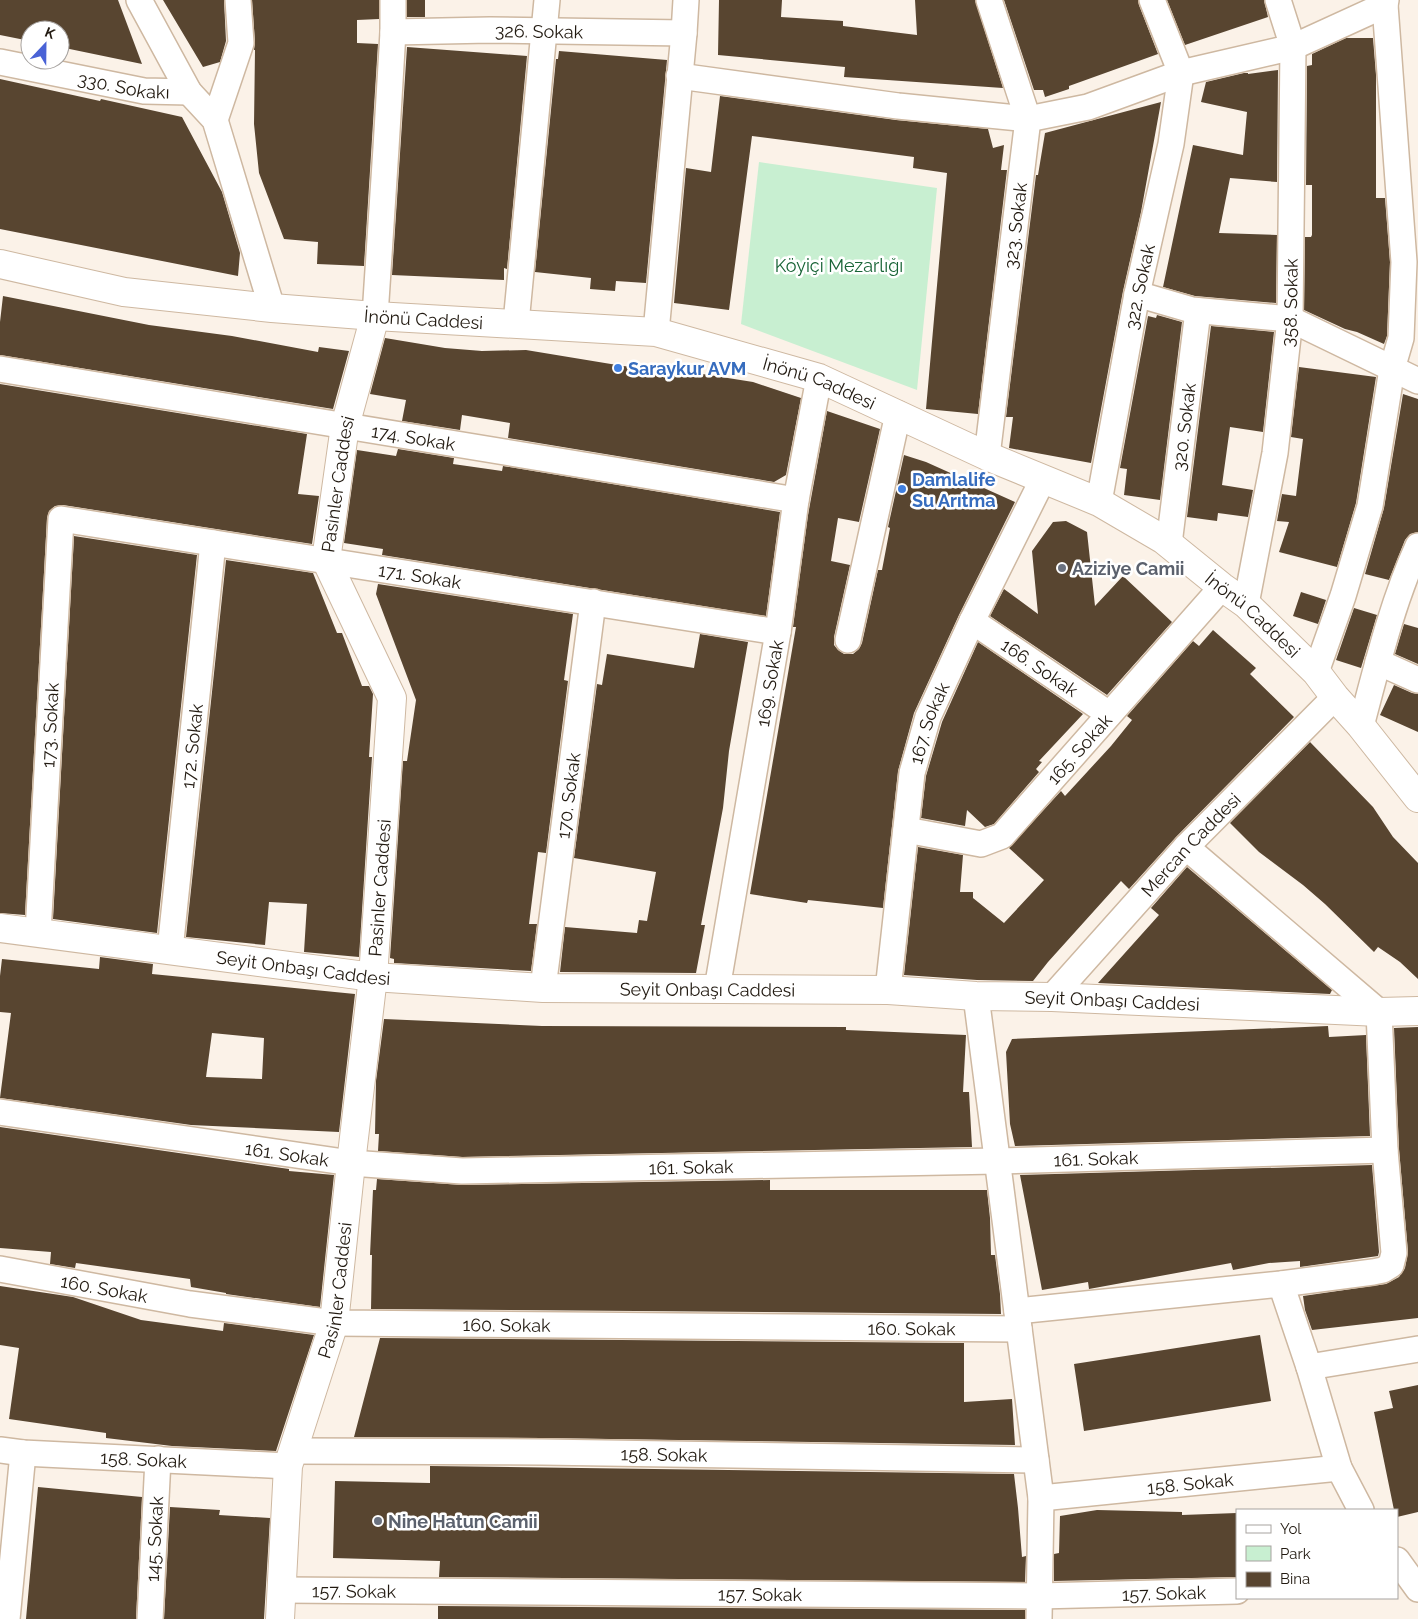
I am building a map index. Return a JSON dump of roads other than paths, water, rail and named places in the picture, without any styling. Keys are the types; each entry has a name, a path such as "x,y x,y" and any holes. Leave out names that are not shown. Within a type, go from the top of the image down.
{"street":[{"path":"140,0 189,92 216,120 272,308"},
{"path":"216,120 241,43 238,0"},
{"path":"375,316 393,32 393,0"},
{"path":"516,324 547,0"},
{"path":"656,332 686,0"},
{"name":"323. Sokak","path":"987,456 1028,119 989,0"},
{"path":"1152,0 1181,73"},
{"name":"358. Sokak","path":"1246,604 1275,453 1290,319 1293,47 1278,0"},
{"path":"679,76 898,106 1028,119 1088,107 1181,73 1293,47 1386,3 1404,262 1400,338 1392,369 1370,506 1343,596 1316,672"},
{"name":"326. Sokak","path":"393,32 490,30 684,33"},
{"name":"330. Sokakı","path":"0,62 144,91 189,92"},
{"name":"322. Sokak","path":"1100,502 1136,294 1171,144 1181,73"},
{"name":"İnönü Caddesi","path":"0,264 124,292 272,308 375,316 656,332 818,378 987,456 1100,502 1169,544 1246,604 1316,672 1418,798"},
{"path":"1136,294 1198,311 1290,319 1418,381"},
{"name":"320. Sokak","path":"1169,544 1198,311"},
{"name":"Pasinler Caddesi","path":"280,1619 290,1458 334,1323 350,1163 373,977 392,698 326,560 345,426 375,316"},
{"name":"174. Sokak","path":"0,369 796,500"},
{"name":"169. Sokak","path":"717,989 778,632 796,500 818,378"},
{"path":"848,640 898,414"},
{"name":"167. Sokak","path":"888,990 912,773 928,717 972,621 1043,479"},
{"name":"171. Sokak","path":"61,519 778,632"},
{"name":"173. Sokak","path":"38,933 61,519"},
{"name":"172. Sokak","path":"170,950 212,543"},
{"path":"1360,726 1408,568 1418,546"},
{"name":"165. Sokak","path":"906,830 982,844 1002,836 1222,587"},
{"name":"170. Sokak","path":"543,988 593,602"},
{"name":"166. Sokak","path":"972,621 1109,714"},
{"path":"1378,662 1418,680"},
{"name":"Mercan Caddesi","path":"1052,997 1186,847 1335,697"},
{"path":"1186,847 1378,1012 1385,1150"},
{"name":"Seyit Onbaşı Caddesi","path":"0,928 373,977 543,988 888,990 976,996 1052,997 1378,1012 1418,1011"},
{"path":"976,996 1041,1498 1039,1607"},
{"name":"161. Sokak","path":"0,1112 350,1163 462,1171 997,1161 1385,1150"},
{"name":"160. Sokak","path":"0,1269 190,1304 334,1323 1018,1320 1383,1270 1391,1265 1394,1253 1385,1150"},
{"path":"1281,1284 1309,1367 1339,1468 1360,1509"},
{"path":"1309,1367 1418,1350"},
{"path":"5,1612 12,1451"},
{"name":"158. Sokak","path":"12,1451 158,1459 542,1452 1036,1460"},
{"name":"145. Sokak","path":"150,1619 158,1459"},
{"name":"158. Sokak","path":"1041,1498 1339,1468"},
{"path":"1398,1562 1410,1588"},
{"name":"157. Sokak","path":"282,1590 1039,1607 1236,1591"}],"place":[{"name":"Saraykur AVM","path":"618,368"},
{"name":"Damlalife Su Arıtma","path":"902,489"},
{"name":"Aziziye Camii","path":"1062,568"},
{"name":"Nine Hatun Camii","path":"378,1521"}],"park label":[{"name":"Köyiçi Mezarlığı","path":"839,265"}]}
